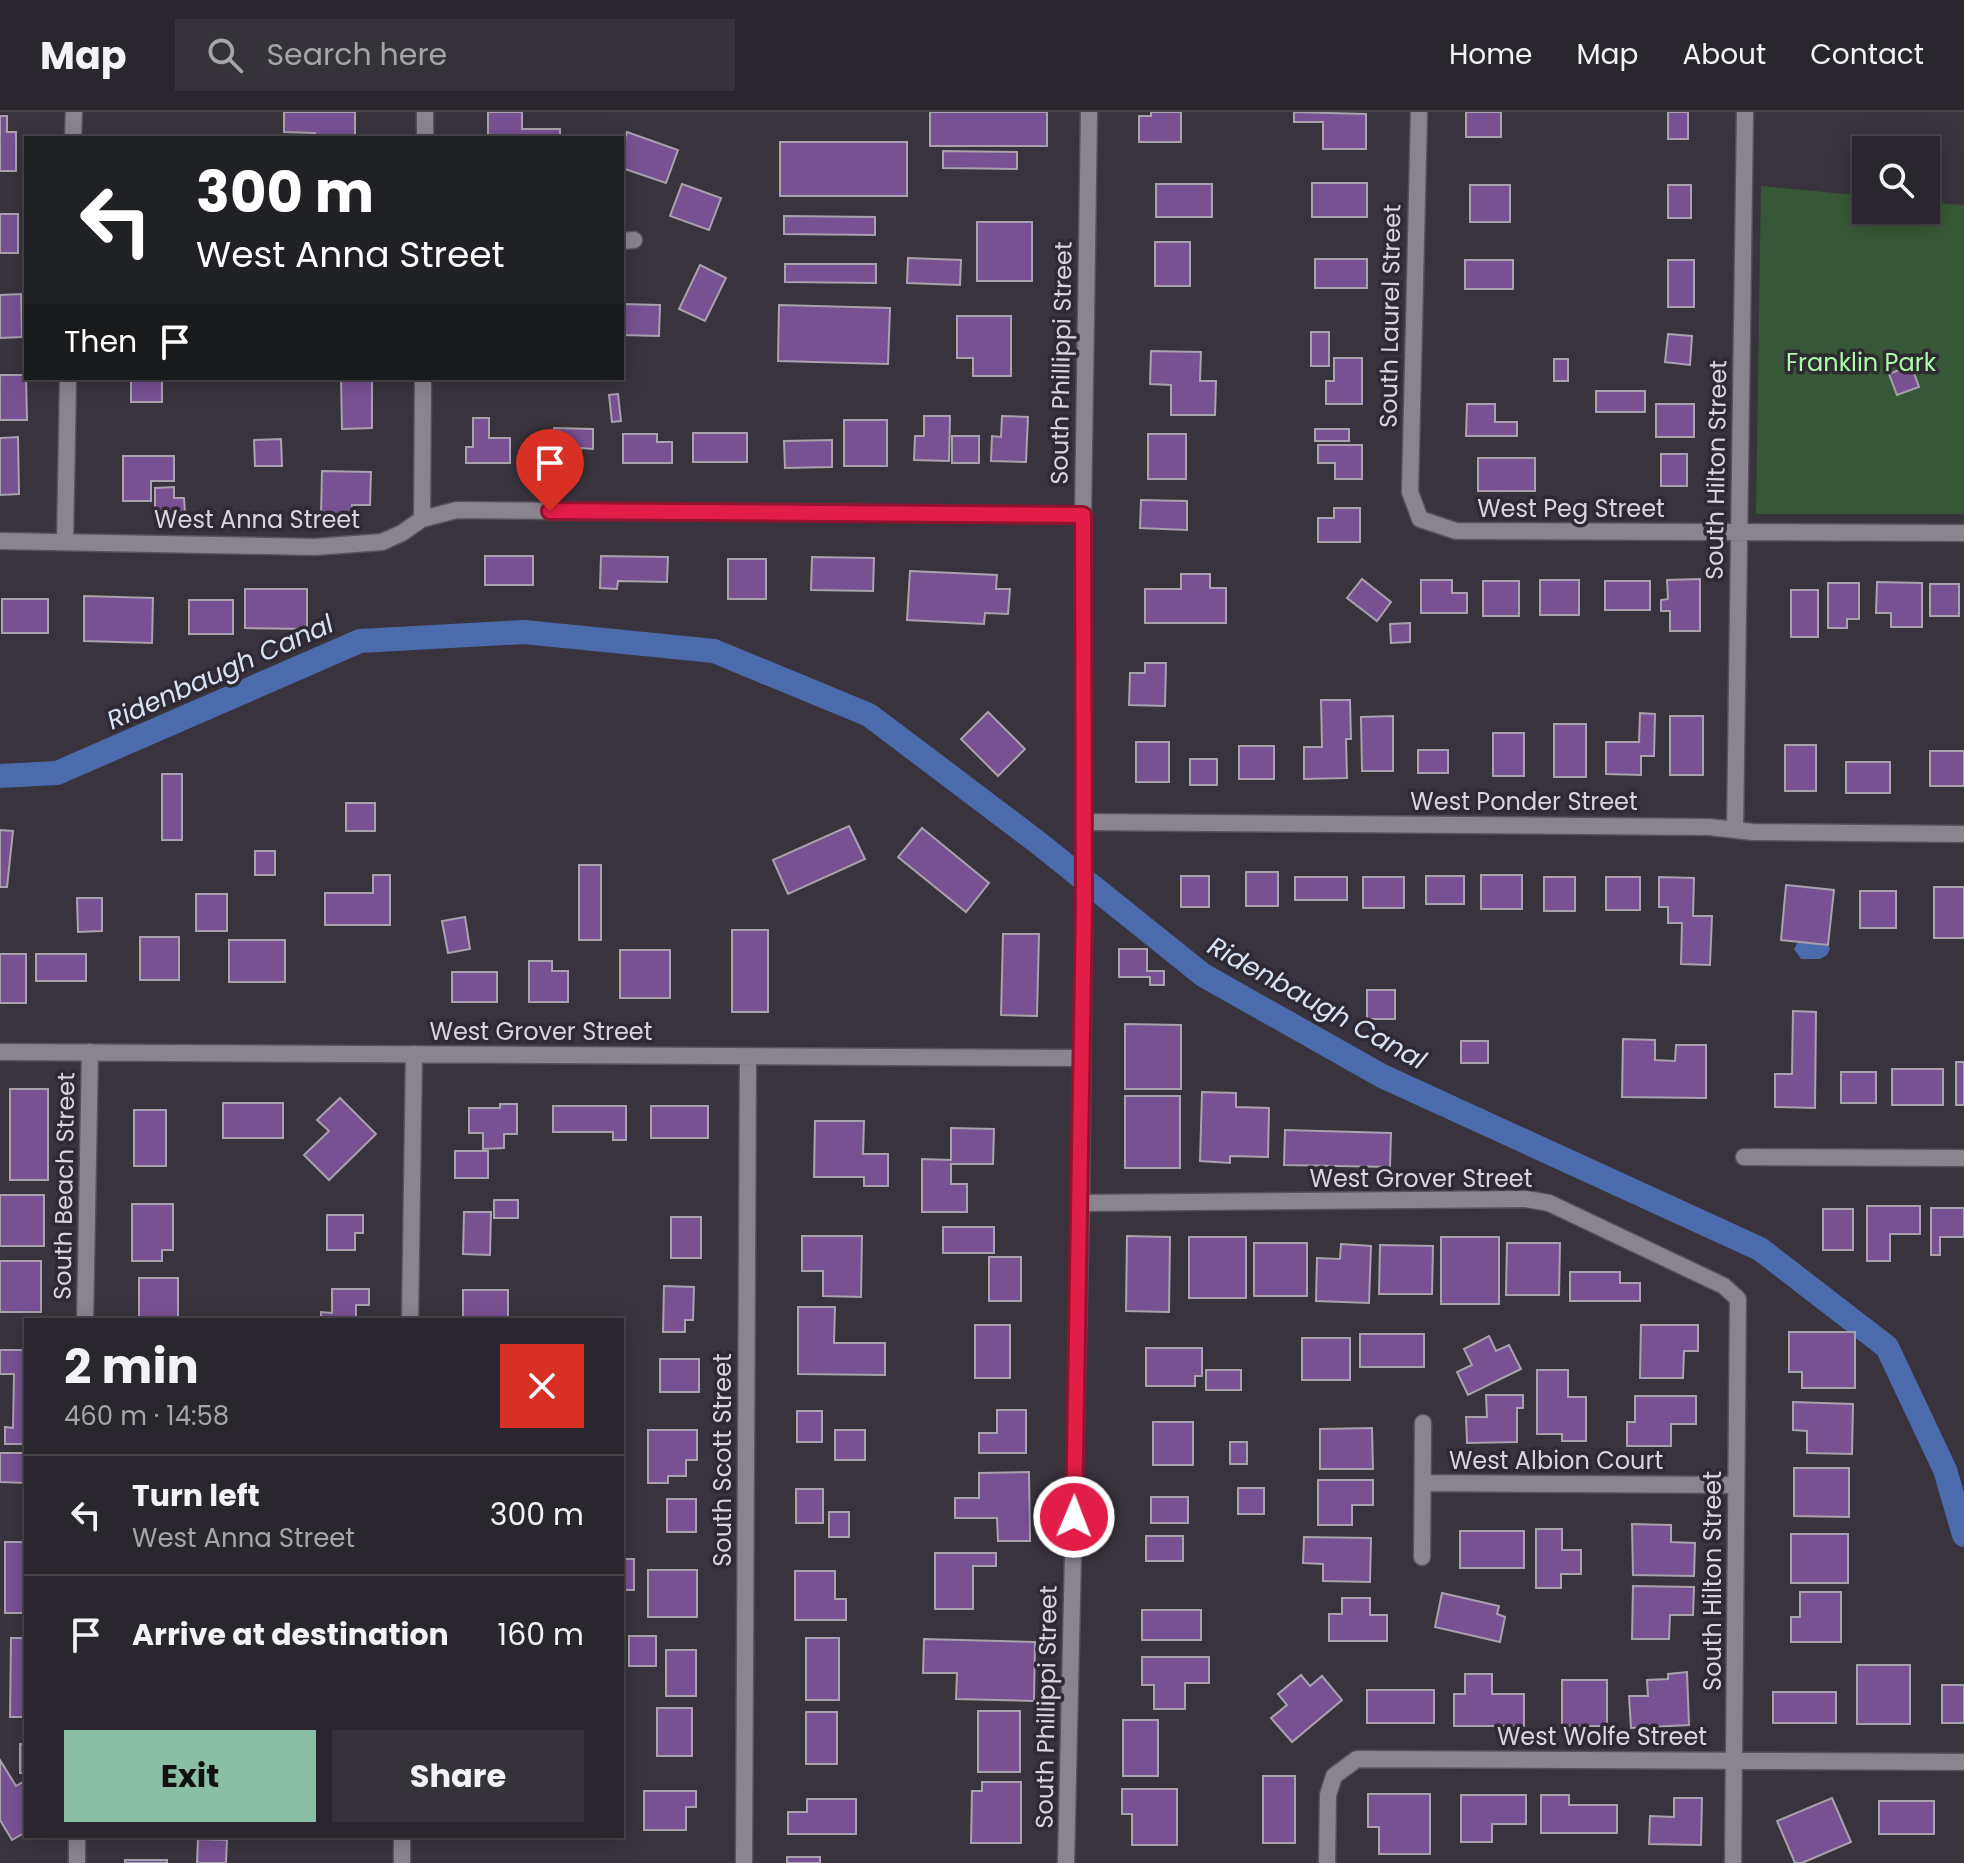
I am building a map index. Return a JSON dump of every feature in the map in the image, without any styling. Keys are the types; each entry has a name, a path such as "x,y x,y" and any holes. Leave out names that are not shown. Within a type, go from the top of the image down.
{"street":[{"path":"73,136 74,112"},
{"path":"425,112 425,136"},
{"name":"South Phillippi Street","path":"1066,1863 1081,1203 1083,515 1089,112"},
{"name":"South Laurel Street","path":"1419,112 1410,492 1420,519"},
{"name":"South Hilton Street","path":"1735,830 1745,112"},
{"path":"65,542 68,380"},
{"path":"422,519 423,380"},
{"name":"West Anna Street","path":"0,541 315,547 382,542 422,519 457,510 1083,515"},
{"name":"West Peg Street","path":"1420,519 1456,531 1964,533"},
{"name":"West Ponder Street","path":"1084,822 1693,827 1964,834"},
{"name":"West Grover Street","path":"0,1052 1082,1058"},
{"name":"South Beach Street","path":"85,1318 90,1052"},
{"path":"410,1318 414,1054"},
{"name":"South Scott Street","path":"744,1863 748,1056"},
{"path":"1744,1157 1964,1158"},
{"name":"West Grover Street","path":"1081,1203 1526,1199 1549,1203 1724,1286 1738,1299"},
{"name":"South Hilton Street","path":"1733,1863 1738,1299"},
{"name":"West Albion Court","path":"1422,1557 1423,1423"},
{"name":"West Albion Court","path":"1423,1483 1736,1485"},
{"name":"West Wolfe Street","path":"1327,1863 1328,1795 1334,1776 1357,1759 1964,1762"},
{"path":"77,1838 77,1863"},
{"path":"402,1838 402,1863"}],"green space":[{"name":"Franklin Park","path":"1761,186 1852,195 1852,224 1940,224 1940,203 1964,205 1964,514 1756,514"}],"water":[{"path":"1799,940 1827,943 1830,949 1820,959 1801,959 1794,949"}],"building":[{"path":"284,112 355,112 355,136 284,132"},
{"path":"488,112 522,112 522,129 560,129 560,136 488,136"},
{"path":"930,112 1047,112 1047,146 930,146"},
{"path":"1151,112 1181,112 1181,142 1139,142 1139,116 1151,116"},
{"path":"1294,112 1366,114 1366,149 1323,149 1323,122 1294,122"},
{"path":"1466,112 1501,112 1501,137 1466,137"},
{"path":"1668,112 1688,112 1688,139 1668,139"},
{"path":"0,116 7,116 7,132 16,132 16,171 0,171"},
{"path":"627,132 678,150 666,183 624,169"},
{"path":"780,142 907,142 907,196 780,196"},
{"path":"943,151 1017,152 1017,169 943,168"},
{"path":"1312,183 1367,183 1367,217 1312,217"},
{"path":"682,184 721,198 709,230 670,216"},
{"path":"1156,184 1212,184 1212,217 1156,217"},
{"path":"1470,185 1510,185 1510,222 1470,222"},
{"path":"1668,185 1691,185 1691,218 1668,218"},
{"path":"0,214 18,214 18,253 0,253"},
{"path":"784,216 875,217 875,235 784,234"},
{"path":"977,222 1032,222 1032,281 977,281"},
{"path":"1155,242 1190,242 1190,286 1155,286"},
{"path":"908,258 961,260 960,285 907,283"},
{"path":"1315,259 1367,259 1367,288 1315,288"},
{"path":"1465,260 1513,260 1513,289 1465,289"},
{"path":"1668,260 1694,260 1694,307 1668,307"},
{"path":"785,264 876,264 876,283 785,282"},
{"path":"700,265 726,278 705,321 679,309"},
{"path":"21,294 22,337 0,338 0,295"},
{"path":"624,304 660,305 659,336 624,335"},
{"path":"779,305 890,308 888,364 778,361"},
{"path":"957,316 1011,316 1011,376 973,376 973,358 957,358"},
{"path":"1311,332 1329,332 1329,366 1311,366"},
{"path":"1668,334 1692,336 1690,365 1665,362"},
{"path":"1151,351 1201,352 1200,381 1216,381 1215,415 1171,415 1171,385 1150,384"},
{"path":"1334,358 1362,358 1362,404 1326,404 1326,381 1334,381"},
{"path":"1554,359 1568,359 1568,381 1554,381"},
{"path":"1911,365 1919,387 1897,395 1889,374"},
{"path":"0,375 24,375 27,420 0,420"},
{"path":"131,380 162,380 162,402 131,402"},
{"path":"341,380 372,380 372,428 342,429"},
{"path":"1596,391 1645,391 1645,412 1596,412"},
{"path":"618,394 621,421 612,422 609,395"},
{"path":"1467,404 1495,404 1495,422 1517,422 1517,436 1466,436"},
{"path":"1656,404 1694,404 1694,437 1656,437"},
{"path":"924,416 950,416 949,461 914,460 915,436 924,436"},
{"path":"1002,416 1028,417 1026,462 991,461 992,436 1001,437"},
{"path":"473,418 489,418 489,438 510,438 510,463 466,463 466,447 473,447"},
{"path":"844,420 887,420 887,466 844,466"},
{"path":"554,428 593,429 593,449 581,448 580,458 553,457"},
{"path":"1315,429 1349,429 1349,441 1315,441"},
{"path":"693,433 747,433 747,462 693,462"},
{"path":"623,434 657,434 657,442 672,442 672,463 623,463"},
{"path":"1148,434 1186,434 1186,479 1148,479"},
{"path":"952,436 979,436 979,463 952,463"},
{"path":"18,437 19,494 0,495 0,438"},
{"path":"281,439 282,466 255,466 254,440"},
{"path":"832,440 832,467 785,468 784,441"},
{"path":"1318,445 1362,445 1362,479 1335,479 1335,463 1318,463"},
{"path":"1661,454 1687,454 1687,486 1661,486"},
{"path":"123,456 174,456 174,481 151,481 151,501 123,501"},
{"path":"1478,458 1535,458 1535,491 1478,491"},
{"path":"322,471 371,472 370,505 352,505 351,517 321,516"},
{"path":"174,487 174,498 184,498 185,513 155,514 155,488"},
{"path":"1141,500 1187,501 1187,530 1140,528"},
{"path":"1334,508 1360,508 1360,542 1318,542 1318,518 1334,518"},
{"path":"485,556 533,556 533,585 485,585"},
{"path":"601,556 668,557 667,582 618,581 617,589 600,588"},
{"path":"812,557 874,558 873,591 811,590"},
{"path":"728,559 766,559 766,599 728,599"},
{"path":"910,571 997,575 996,589 1010,589 1008,614 985,613 984,624 907,620"},
{"path":"1181,574 1210,574 1210,588 1226,588 1226,623 1145,623 1145,589 1181,589"},
{"path":"1362,579 1391,602 1377,621 1347,598"},
{"path":"1700,579 1700,631 1670,631 1670,611 1661,611 1661,600 1668,599 1667,580"},
{"path":"1421,580 1452,580 1452,593 1467,593 1467,613 1421,613"},
{"path":"1540,580 1579,580 1579,615 1540,615"},
{"path":"1483,581 1519,581 1519,616 1483,616"},
{"path":"1605,581 1650,581 1650,610 1605,610"},
{"path":"1877,582 1922,583 1922,627 1891,627 1891,613 1876,613"},
{"path":"1828,583 1859,583 1859,619 1847,619 1847,628 1828,628"},
{"path":"1930,584 1959,584 1959,616 1930,616"},
{"path":"245,589 307,589 307,629 245,628"},
{"path":"1791,590 1818,590 1818,637 1791,637"},
{"path":"84,596 153,598 152,643 84,641"},
{"path":"2,599 48,599 48,633 2,633"},
{"path":"189,600 233,600 233,634 189,634"},
{"path":"1410,623 1410,642 1391,643 1390,624"},
{"path":"1145,663 1166,663 1165,706 1129,705 1130,673 1145,673"},
{"path":"1321,700 1350,700 1351,739 1346,739 1347,778 1304,779 1304,747 1322,747"},
{"path":"988,712 1025,749 998,776 961,739"},
{"path":"1640,713 1655,714 1654,756 1641,756 1641,775 1606,774 1606,742 1639,742"},
{"path":"1393,716 1393,771 1362,771 1361,717"},
{"path":"1670,716 1703,716 1703,775 1670,775"},
{"path":"1554,724 1586,724 1586,777 1554,777"},
{"path":"1493,733 1524,733 1524,776 1493,776"},
{"path":"1136,742 1169,742 1169,782 1136,782"},
{"path":"1785,745 1816,745 1816,791 1785,791"},
{"path":"1239,746 1274,746 1274,779 1239,779"},
{"path":"1418,750 1448,750 1448,773 1418,773"},
{"path":"1930,751 1964,751 1964,786 1930,786"},
{"path":"1190,759 1217,759 1217,785 1190,785"},
{"path":"1846,762 1890,762 1890,793 1846,793"},
{"path":"162,774 182,774 182,840 162,840"},
{"path":"346,803 375,803 375,831 346,831"},
{"path":"849,826 865,859 788,894 773,860"},
{"path":"922,828 989,883 966,912 898,857"},
{"path":"0,830 13,831 7,887 0,887"},
{"path":"255,851 275,851 275,875 255,875"},
{"path":"579,865 601,865 601,940 579,940"},
{"path":"1246,872 1278,872 1278,906 1246,906"},
{"path":"373,875 390,875 390,925 325,925 325,893 373,893"},
{"path":"1481,875 1522,875 1522,909 1481,909"},
{"path":"1181,876 1209,876 1209,907 1181,907"},
{"path":"1426,876 1464,876 1464,904 1426,904"},
{"path":"1295,877 1347,877 1347,900 1295,900"},
{"path":"1363,877 1404,877 1404,908 1363,908"},
{"path":"1544,877 1575,877 1575,911 1544,911"},
{"path":"1606,877 1640,877 1640,910 1606,910"},
{"path":"1659,877 1694,878 1693,916 1712,916 1710,965 1681,964 1682,923 1668,923 1668,907 1659,907"},
{"path":"1786,885 1834,890 1828,945 1781,940"},
{"path":"1934,887 1964,887 1964,938 1934,938"},
{"path":"1860,891 1896,891 1896,928 1860,928"},
{"path":"196,894 227,894 227,931 196,931"},
{"path":"77,898 102,898 102,931 78,932"},
{"path":"465,917 470,949 448,953 442,921"},
{"path":"732,930 768,930 768,1012 732,1012"},
{"path":"1003,934 1039,934 1037,1016 1001,1015"},
{"path":"140,937 179,937 179,980 140,980"},
{"path":"229,940 285,940 285,982 229,982"},
{"path":"1119,949 1147,949 1147,971 1164,971 1164,985 1150,985 1150,977 1119,977"},
{"path":"620,950 670,950 670,998 620,998"},
{"path":"0,954 26,954 26,1003 0,1003"},
{"path":"36,954 86,954 86,981 36,981"},
{"path":"529,961 552,961 552,971 568,971 568,1002 529,1002"},
{"path":"452,972 497,972 497,1002 452,1002"},
{"path":"1367,990 1395,990 1395,1019 1367,1019"},
{"path":"1793,1011 1816,1012 1815,1108 1775,1107 1775,1074 1792,1074"},
{"path":"1125,1024 1181,1025 1181,1089 1125,1089"},
{"path":"1623,1039 1655,1040 1655,1060 1675,1061 1676,1045 1706,1045 1706,1098 1622,1097"},
{"path":"1461,1041 1488,1041 1488,1063 1461,1063"},
{"path":"1956,1062 1964,1062 1964,1105 1956,1105"},
{"path":"1892,1069 1943,1069 1943,1105 1892,1105"},
{"path":"1841,1072 1876,1072 1876,1103 1841,1103"},
{"path":"10,1089 48,1089 48,1180 10,1180"},
{"path":"1202,1092 1236,1093 1236,1107 1269,1108 1268,1157 1230,1156 1230,1163 1200,1161"},
{"path":"1125,1096 1180,1096 1180,1168 1125,1168"},
{"path":"340,1098 376,1134 329,1180 304,1155 329,1131 317,1120"},
{"path":"223,1103 283,1103 283,1138 223,1138"},
{"path":"500,1104 517,1104 517,1134 504,1134 504,1148 483,1149 483,1133 469,1133 469,1108 500,1108"},
{"path":"553,1106 626,1106 626,1140 613,1140 613,1132 553,1132"},
{"path":"651,1106 708,1106 708,1138 651,1138"},
{"path":"134,1110 166,1110 166,1166 134,1166"},
{"path":"815,1121 864,1121 863,1154 888,1154 888,1186 864,1186 864,1177 814,1177"},
{"path":"951,1128 994,1129 993,1164 951,1164 951,1184 967,1184 967,1212 922,1212 922,1159 951,1160"},
{"path":"1285,1130 1391,1133 1390,1167 1284,1165"},
{"path":"455,1151 488,1151 488,1178 455,1178"},
{"path":"0,1195 44,1195 44,1246 0,1246"},
{"path":"494,1200 518,1200 518,1218 494,1218"},
{"path":"132,1204 173,1204 173,1250 162,1250 162,1261 132,1261"},
{"path":"1867,1206 1920,1206 1920,1234 1890,1234 1890,1261 1867,1261"},
{"path":"1931,1208 1964,1208 1964,1237 1940,1237 1940,1255 1931,1255"},
{"path":"1823,1209 1853,1209 1853,1250 1823,1250"},
{"path":"464,1212 491,1212 490,1255 463,1254"},
{"path":"327,1215 363,1215 363,1233 355,1233 355,1250 327,1250"},
{"path":"671,1217 701,1217 701,1258 671,1258"},
{"path":"943,1227 994,1227 994,1253 943,1253"},
{"path":"802,1236 862,1236 861,1297 823,1296 823,1271 802,1271"},
{"path":"1127,1236 1170,1237 1169,1312 1126,1311"},
{"path":"1189,1237 1246,1237 1246,1298 1189,1298"},
{"path":"1441,1237 1499,1237 1499,1304 1441,1304"},
{"path":"1254,1243 1307,1243 1307,1296 1254,1296"},
{"path":"1507,1243 1560,1243 1559,1295 1506,1295"},
{"path":"1341,1244 1371,1246 1369,1303 1316,1301 1317,1258 1340,1259"},
{"path":"1380,1245 1433,1246 1432,1294 1379,1294"},
{"path":"989,1257 1021,1257 1021,1301 989,1301"},
{"path":"0,1261 41,1261 41,1312 0,1312"},
{"path":"1570,1272 1620,1272 1620,1283 1640,1283 1640,1301 1570,1301"},
{"path":"139,1278 178,1278 178,1318 139,1318"},
{"path":"664,1286 694,1287 693,1320 685,1320 685,1332 663,1332"},
{"path":"332,1289 369,1289 369,1305 356,1305 356,1318 321,1318 321,1312 332,1313"},
{"path":"463,1290 508,1290 508,1318 463,1318"},
{"path":"798,1307 835,1307 834,1343 885,1343 885,1375 798,1374"},
{"path":"975,1325 1010,1325 1010,1378 975,1378"},
{"path":"1641,1325 1698,1325 1698,1351 1684,1351 1683,1378 1640,1378"},
{"path":"1789,1332 1855,1332 1855,1388 1802,1388 1802,1372 1789,1372"},
{"path":"1360,1334 1424,1334 1424,1367 1360,1367"},
{"path":"1489,1336 1496,1351 1509,1345 1521,1369 1468,1395 1457,1372 1472,1365 1464,1349"},
{"path":"1302,1338 1350,1338 1350,1380 1302,1380"},
{"path":"1146,1348 1202,1348 1202,1376 1195,1376 1195,1386 1146,1386"},
{"path":"0,1350 24,1350 24,1444 5,1444 5,1427 13,1428 14,1374 0,1374"},
{"path":"660,1359 699,1359 699,1392 660,1392"},
{"path":"1206,1370 1241,1370 1241,1390 1206,1390"},
{"path":"1537,1370 1568,1370 1568,1397 1586,1397 1586,1441 1562,1441 1562,1434 1537,1434"},
{"path":"1486,1395 1523,1395 1523,1408 1517,1408 1517,1442 1467,1443 1466,1417 1487,1417"},
{"path":"1635,1396 1696,1396 1696,1424 1671,1424 1671,1446 1627,1446 1627,1422 1635,1422"},
{"path":"1793,1402 1853,1404 1852,1454 1807,1453 1807,1431 1793,1430"},
{"path":"997,1410 1026,1410 1026,1453 979,1453 979,1433 997,1433"},
{"path":"797,1411 822,1411 822,1442 797,1442"},
{"path":"1153,1422 1193,1422 1193,1465 1153,1465"},
{"path":"1372,1428 1373,1469 1320,1469 1320,1429"},
{"path":"648,1430 697,1430 697,1460 686,1460 686,1476 668,1476 668,1483 648,1483"},
{"path":"835,1430 865,1430 865,1460 835,1460"},
{"path":"1230,1442 1247,1442 1247,1464 1230,1464"},
{"path":"0,1453 24,1453 24,1483 0,1482"},
{"path":"1794,1468 1849,1468 1849,1517 1794,1516"},
{"path":"1029,1472 1030,1541 998,1541 997,1518 955,1518 955,1498 979,1498 979,1473"},
{"path":"1318,1480 1373,1480 1373,1505 1352,1505 1352,1525 1318,1525"},
{"path":"1238,1488 1264,1488 1264,1514 1238,1514"},
{"path":"796,1489 823,1489 823,1523 796,1523"},
{"path":"1151,1497 1188,1497 1188,1523 1151,1523"},
{"path":"667,1499 696,1499 696,1532 667,1532"},
{"path":"829,1512 849,1512 849,1537 829,1537"},
{"path":"1632,1524 1671,1525 1671,1542 1695,1543 1694,1576 1633,1575"},
{"path":"1536,1529 1562,1529 1562,1550 1581,1550 1581,1574 1561,1574 1561,1588 1536,1588"},
{"path":"1460,1531 1524,1531 1524,1568 1460,1568"},
{"path":"1791,1534 1848,1534 1848,1583 1791,1583"},
{"path":"1146,1536 1183,1536 1183,1561 1146,1561"},
{"path":"1304,1537 1371,1538 1370,1582 1323,1581 1323,1564 1303,1563"},
{"path":"5,1542 24,1542 24,1613 5,1613"},
{"path":"935,1553 996,1553 996,1566 973,1566 973,1609 935,1609"},
{"path":"624,1559 634,1559 634,1590 624,1590"},
{"path":"648,1570 697,1570 697,1617 648,1617"},
{"path":"795,1571 835,1571 835,1599 846,1599 846,1620 795,1620"},
{"path":"1633,1586 1694,1587 1693,1615 1670,1615 1669,1639 1632,1639"},
{"path":"1800,1592 1841,1592 1841,1642 1791,1642 1791,1617 1800,1617"},
{"path":"1442,1593 1499,1606 1497,1614 1505,1617 1500,1642 1435,1627"},
{"path":"1342,1598 1370,1598 1370,1615 1387,1615 1387,1641 1329,1641 1329,1614 1342,1614"},
{"path":"1142,1610 1201,1610 1201,1640 1142,1640"},
{"path":"629,1636 656,1636 656,1666 629,1666"},
{"path":"11,1638 24,1638 24,1717 10,1717"},
{"path":"806,1638 839,1638 839,1700 806,1700"},
{"path":"924,1639 1035,1642 1034,1701 956,1699 957,1673 923,1673"},
{"path":"666,1650 696,1650 696,1696 666,1696"},
{"path":"1142,1657 1209,1657 1209,1683 1185,1683 1185,1709 1154,1709 1154,1685 1142,1685"},
{"path":"1857,1665 1910,1665 1910,1724 1857,1724"},
{"path":"1687,1672 1689,1725 1631,1728 1629,1696 1648,1696 1647,1680 1668,1679 1668,1674"},
{"path":"1465,1674 1492,1674 1492,1694 1524,1694 1524,1726 1454,1726 1454,1694 1465,1694"},
{"path":"1301,1675 1310,1686 1322,1676 1342,1700 1292,1742 1271,1718 1287,1705 1278,1694"},
{"path":"1562,1680 1607,1680 1607,1726 1562,1726"},
{"path":"1942,1685 1964,1685 1964,1723 1942,1723"},
{"path":"1367,1690 1434,1690 1434,1723 1367,1723"},
{"path":"1773,1692 1836,1692 1836,1723 1773,1723"},
{"path":"657,1708 692,1708 692,1756 657,1756"},
{"path":"978,1711 1020,1711 1020,1772 978,1772"},
{"path":"806,1712 837,1712 837,1764 806,1764"},
{"path":"1123,1720 1158,1720 1158,1776 1123,1776"},
{"path":"20,1744 24,1744 24,1773 20,1773"},
{"path":"0,1760 16,1786 24,1781 24,1833 12,1840 0,1820"},
{"path":"1263,1776 1295,1776 1295,1843 1263,1843"},
{"path":"982,1782 1021,1782 1021,1843 971,1843 972,1791 982,1791"},
{"path":"1122,1789 1177,1789 1177,1845 1132,1845 1132,1814 1122,1814"},
{"path":"644,1791 696,1791 696,1807 686,1807 686,1830 644,1830"},
{"path":"1368,1794 1430,1794 1430,1854 1379,1854 1379,1827 1368,1827"},
{"path":"1461,1795 1526,1795 1526,1824 1492,1824 1492,1842 1461,1842"},
{"path":"1541,1795 1569,1795 1569,1805 1617,1805 1617,1833 1541,1833"},
{"path":"1674,1798 1702,1798 1701,1845 1649,1844 1650,1816 1674,1817"},
{"path":"1832,1798 1851,1842 1802,1863 1795,1863 1777,1821"},
{"path":"807,1799 856,1799 856,1834 788,1834 788,1812 807,1812"},
{"path":"1879,1801 1934,1801 1934,1834 1879,1834"},
{"path":"198,1839 227,1840 226,1863 197,1863"},
{"path":"787,1857 820,1857 820,1863 787,1863"},
{"path":"125,1860 167,1860 167,1863 125,1863"}],"waterway":[{"name":"Ridenbaugh Canal","path":"0,776 57,773 360,641 524,632 714,651 869,715 1036,841 1203,975 1382,1076 1760,1249 1887,1347 1945,1470 1964,1535"}],"route":[{"path":"550,511 1083,515 1084,907 1074,1517"}]}
